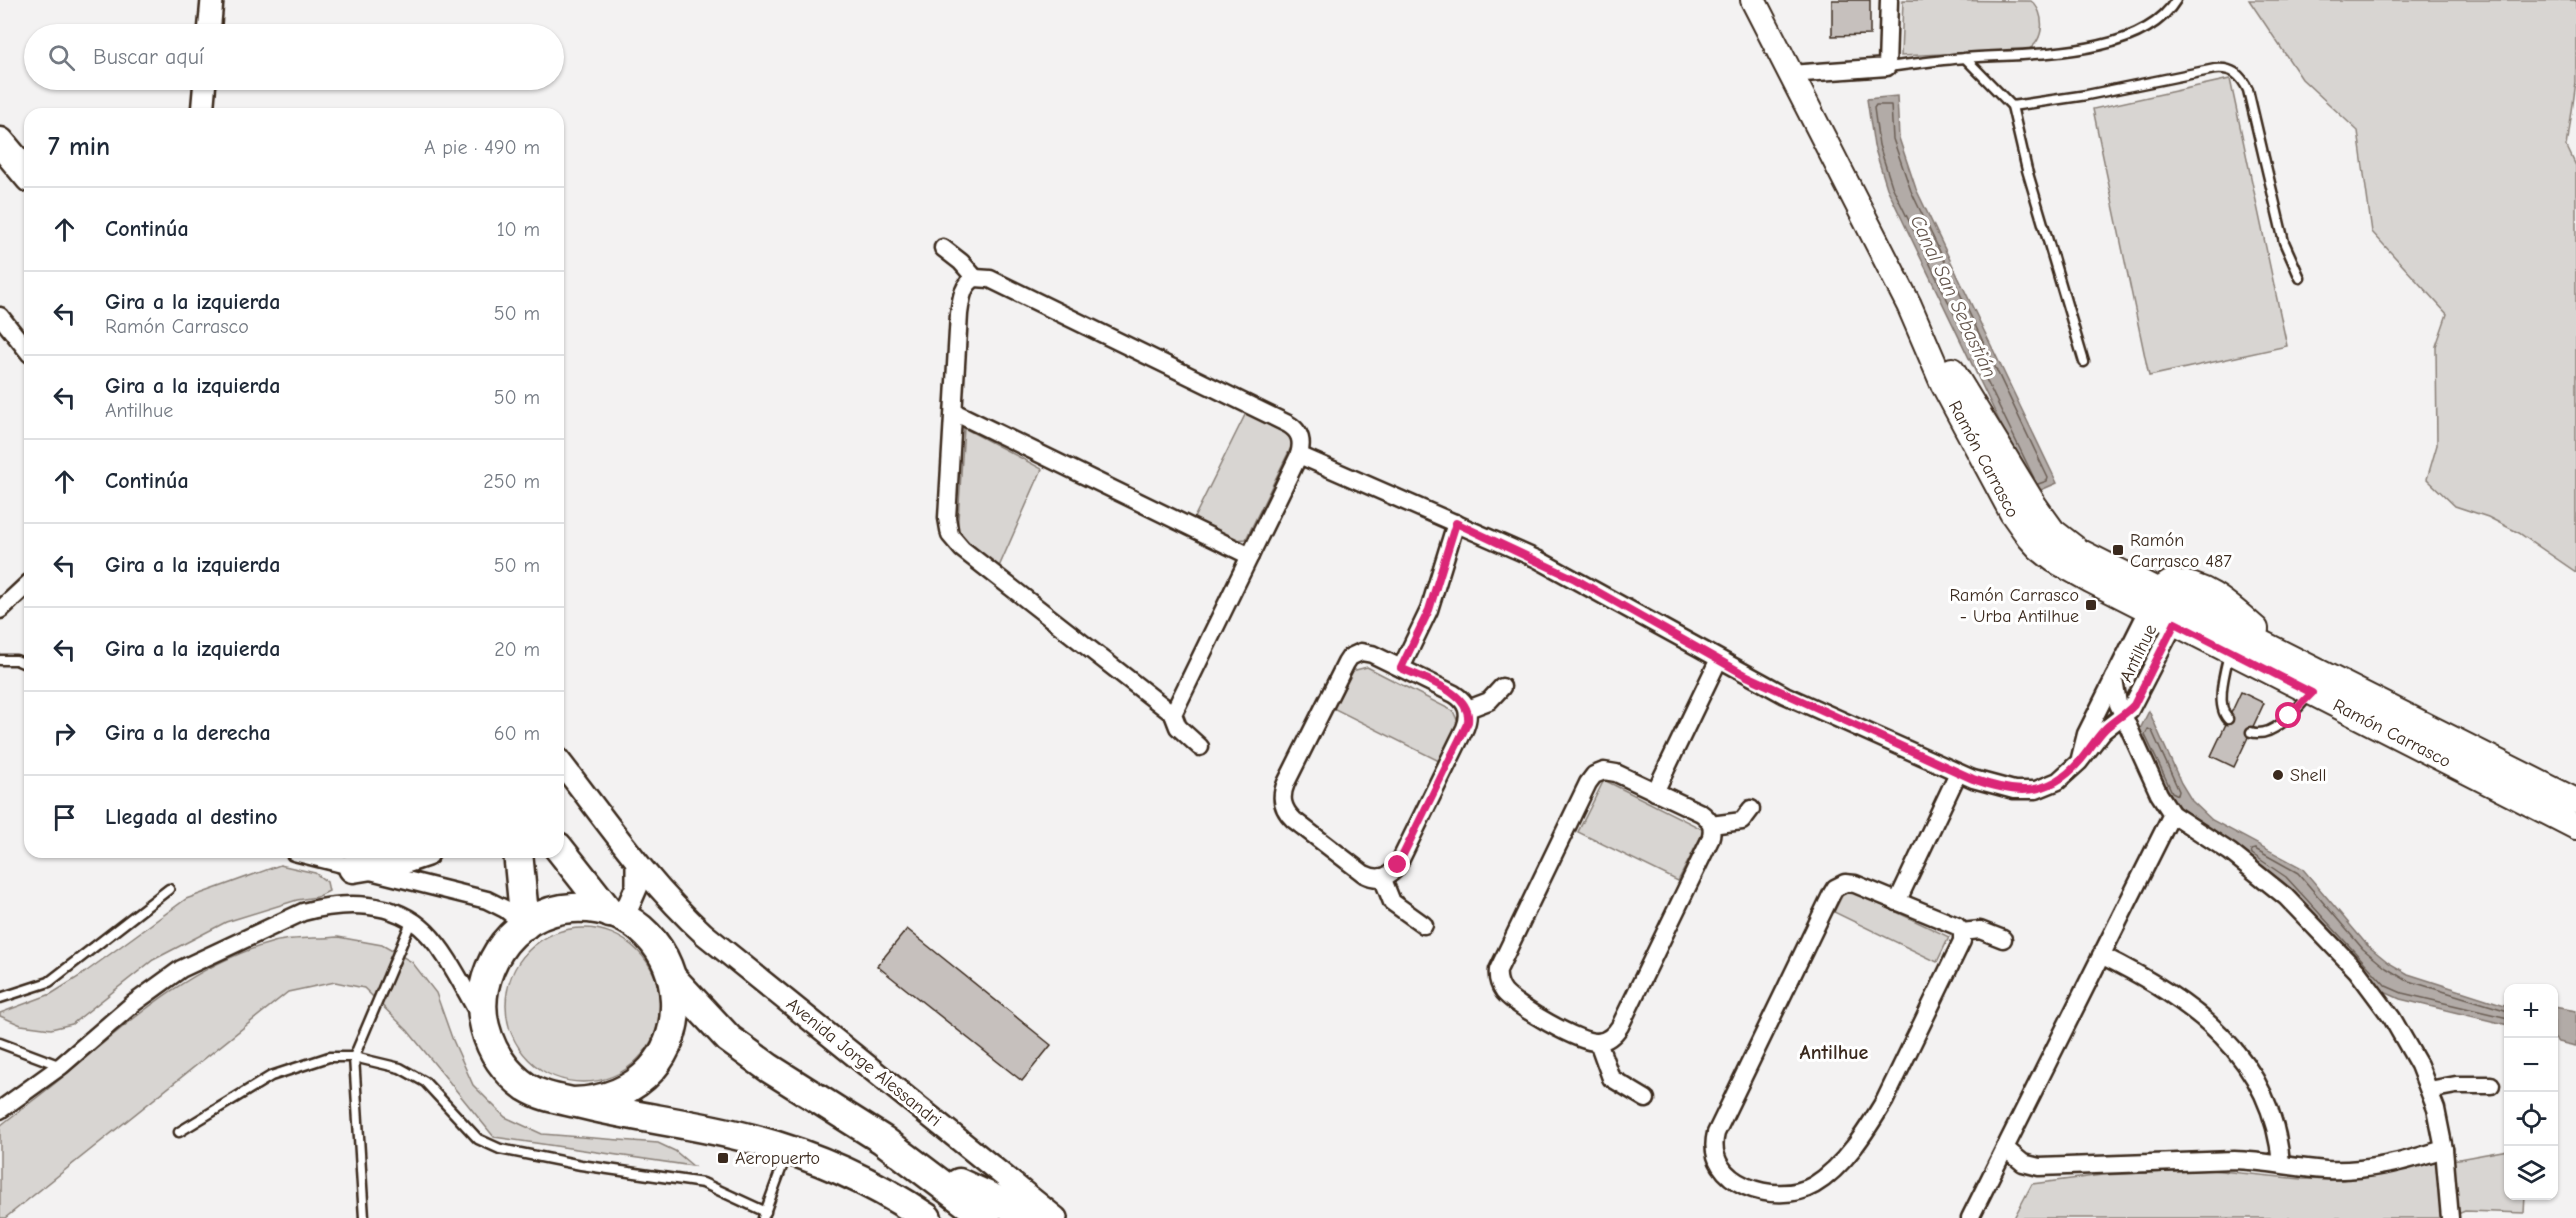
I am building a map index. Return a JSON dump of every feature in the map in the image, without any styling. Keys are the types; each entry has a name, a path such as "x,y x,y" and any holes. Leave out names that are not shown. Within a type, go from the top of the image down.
{"highway":[{"path":"0,142 24,171"},
{"path":"564,854 616,915"},
{"path":"353,868 407,858"},
{"path":"519,858 525,925"},
{"path":"573,1102 590,1102 622,1092 649,1073 668,1045 673,1029 676,995 665,960 654,943 640,929 616,915 587,908 571,908 547,914 525,925 502,947 487,974 483,990 483,1022 494,1052 514,1078 541,1095 626,1115 719,1130 788,1150 854,1176 927,1218"},
{"path":"672,978 729,1039 769,1068 847,1116 918,1165 986,1218"},
{"path":"918,1165 1036,1218"}],"main road":[{"name":"Ramón Carrasco","path":"1753,0 1909,305 1943,384 2012,513 2029,537 2054,560 2153,600 2180,614 2279,652 2576,801"},
{"path":"2153,600 2164,585 2176,582 2205,591 2244,619 2279,652"},
{"name":"Ramón Carrasco","path":"2180,614 2230,651 2576,827"}],"street":[{"path":"210,24 212,0"},
{"path":"1790,74 1887,67 1889,0"},
{"path":"203,108 204,90"},
{"path":"943,248 961,262 975,278"},
{"path":"1173,714 1299,455 1298,432 1288,424 990,279 975,278 967,284 961,301 947,518 955,543 1173,714 1178,727 1200,747"},
{"path":"0,316 24,346"},
{"path":"954,412 1250,555"},
{"path":"1299,455 1456,523 1575,579 1718,661 1785,695 1988,785 2025,791 2047,787 2058,781 2079,762 2092,737"},
{"path":"1401,668 1429,610 1456,523"},
{"path":"0,610 24,588"},
{"name":"Antilhue","path":"2092,737 2100,705 2153,600"},
{"name":"Antilhue","path":"2092,737 2124,716 2136,700 2180,614"},
{"path":"1367,652 1401,668 1454,694 1465,703 1469,716 1466,728 1398,865 1389,875 1376,878 1364,874 1294,820 1285,810 1282,796 1286,783 1350,657 1356,653 1367,652"},
{"path":"1655,792 1718,661"},
{"name":"Antilhue","path":"2114,678 2118,704 2124,716"},
{"path":"1468,709 1489,701 1502,687"},
{"path":"2100,705 2112,717 2124,716 2159,794 2172,814 2258,873 2312,922 2357,971 2381,1002 2406,1041 2429,1090 2444,1149 2450,1218"},
{"name":"Avenida Jorge Alessandri","path":"564,767 637,864 673,905 704,934 1056,1218"},
{"path":"1610,771 1655,792 1705,816 1711,825 1710,840 1620,1026 1611,1037 1598,1042 1584,1039 1527,1010 1503,990 1497,978 1497,970 1591,778 1599,772 1610,771"},
{"path":"1897,902 1958,772"},
{"path":"1711,825 1742,821 1752,809"},
{"path":"1970,1218 2172,814"},
{"path":"316,858 487,900 505,909 525,925"},
{"path":"616,915 637,886 637,864"},
{"path":"1382,877 1392,902 1424,925"},
{"path":"1850,883 1897,902 1957,926 1962,932 1962,941 1885,1100 1873,1120 1824,1178 1802,1190 1768,1192 1744,1186 1726,1174 1717,1162 1714,1153 1716,1133 1832,893 1840,885 1850,883"},
{"path":"0,1110 61,1066 134,1003 181,969 303,912 336,905 370,905 393,911 412,920 435,942 483,1022"},
{"path":"1962,932 1980,930 2003,939"},
{"path":"2101,955 2181,1000 2201,1016 2235,1051 2262,1089 2269,1104 2279,1141 2281,1163"},
{"path":"1598,1042 1611,1078 1646,1099"},
{"path":"2429,1090 2456,1085 2491,1085"},
{"path":"2005,1148 2023,1163 2039,1167 2234,1160 2281,1163 2328,1170 2390,1165 2444,1149"}],"lane":[{"path":"1887,67 1965,58 2070,52 2102,45 2156,22 2176,0"},
{"path":"1965,58 2012,106 2027,170 2084,362"},
{"path":"2012,106 2087,95 2215,69 2224,68 2234,71 2242,78 2248,90 2284,242 2300,278"},
{"path":"2228,719 2224,715 2223,703 2230,651"},
{"path":"0,660 16,660 24,663"},
{"path":"2251,732 2258,734 2271,730 2312,693"},
{"path":"0,998 50,981 169,889"},
{"path":"364,1218 354,1057 412,920"},
{"path":"0,1043 61,1066"},
{"path":"179,1132 271,1076 329,1057 354,1057 400,1068 424,1082 478,1138 500,1149 581,1165 704,1183 764,1215 788,1150"}],"shaded area":[{"path":"1903,0 2031,1 2036,6 2041,19 2040,34 2033,46 2027,50 1901,56"},
{"path":"2249,0 2576,0 2576,82 2567,147 2576,166 2576,572 2519,533 2488,517 2455,506 2427,479 2437,445 2436,346 2447,314 2372,232 2358,131 2302,79"},
{"path":"2230,79 2287,346 2149,376 2093,109"},
{"path":"1246,413 1296,437 1246,539 1234,540 1193,520"},
{"path":"964,428 1042,469 998,569 957,535"},
{"path":"1367,667 1453,711 1458,722 1439,761 1333,708 1352,671"},
{"path":"1604,780 1704,830 1678,881 1578,832"},
{"path":"280,865 315,873 327,882 329,891 317,897 297,900 226,922 153,960 72,1024 51,1029 21,1025 0,1016 0,1013 51,994 80,976 186,899"},
{"path":"1846,888 1949,937 1937,962 1834,912"},
{"path":"583,928 612,934 626,941 637,951 647,962 654,976 660,1005 654,1034 647,1048 637,1059 626,1069 612,1076 583,1082 554,1076 540,1069 529,1059 519,1048 512,1034 506,1005 512,976 519,962 529,951 540,941 554,934"},
{"path":"338,937 382,945 412,962 436,993 452,1038 473,1085 505,1117 542,1134 658,1143 675,1151 693,1166 494,1137 408,1031 364,988 335,982 288,992 5,1218 0,1218 0,1126 137,1015 188,980 244,952 274,942"},
{"path":"2504,1151 2504,1200 2525,1200 2524,1213 2465,1211 2448,1218 2014,1218 2032,1184 2102,1175 2211,1170 2301,1179 2343,1180 2420,1161 2459,1159"}],"water":[{"name":"Canal San Sebastián","path":"1897,96 1899,138 1916,189 2057,483 2034,493 1887,188 1874,146 1867,99"},
{"path":"2149,711 2181,783 2192,801 2212,820 2302,868 2367,945 2389,963 2408,974 2504,1005 2504,1024 2400,999 2382,991 2282,881 2204,831 2182,813 2167,796 2138,733"},
{"path":"2558,1008 2576,1011 2576,1046 2558,1042"}],"building":[{"path":"1832,0 1870,0 1870,35 1832,36"},
{"path":"2241,692 2264,703 2234,767 2211,756"},
{"path":"907,929 1051,1045 1022,1081 877,966"}],"place":[{"name":"Ramón Carrasco 487","path":"2118,550"},
{"name":"Ramón Carrasco - Urba Antilhue","path":"2091,605"},
{"name":"Shell","path":"2278,775"},
{"name":"Aeropuerto","path":"723,1158"}],"district":[{"name":"Antilhue","path":"1834,1052"}],"route":[{"path":"1398,865 1468,722 1468,709 1460,698 1401,668 1429,610 1456,523 1575,579 1676,637 1785,695 1988,785 2014,790 2036,790 2047,787 2070,772 2103,731 2124,716 2134,705 2175,623 2312,693 2289,716"}]}
